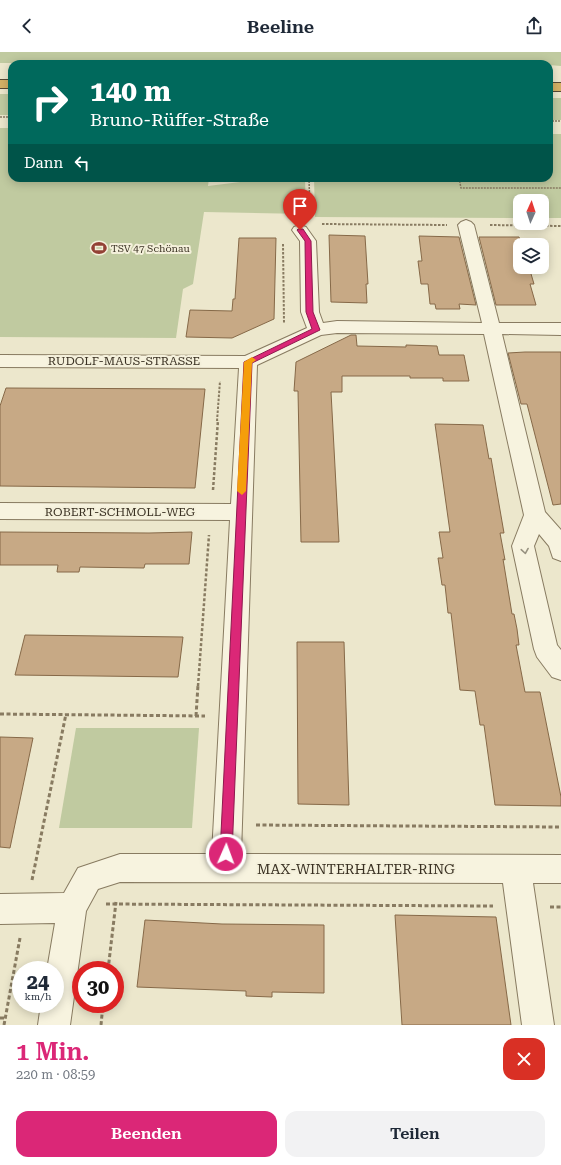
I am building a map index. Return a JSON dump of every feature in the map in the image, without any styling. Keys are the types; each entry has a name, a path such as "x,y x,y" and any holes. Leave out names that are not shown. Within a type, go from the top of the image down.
{"street":[{"path":"305,224 308,241 310,312 316,330"},
{"path":"466,225 536,515 559,543 561,552"},
{"path":"226,868 240,512 248,362 316,330 337,327 561,329"},
{"name":"RUDOLF-MAUS-STRASSE","path":"0,360 248,362"},
{"name":"ROBERT-SCHMOLL-WEG","path":"0,512 240,512"},
{"path":"536,515 523,546 546,650 561,669"},
{"name":"MAX-WINTERHALTER-RING","path":"54,1025 72,908 88,878 120,868 561,869"},
{"path":"516,869 538,1025"},
{"path":"13,909 72,908"}],"path":[{"path":"305,224 309,182"},
{"path":"460,182 461,188 561,188"},
{"path":"318,224 561,226"},
{"path":"196,716 221,377"},
{"path":"0,714 232,716"},
{"path":"4,1025 13,909 66,714"},
{"path":"228,825 561,827"},
{"path":"109,961 120,868"},
{"path":"72,908 116,903 561,907"},
{"path":"101,1025 102,1013"},
{"path":"0,1018 5,1018"}],"green space":[{"path":"0,52 561,52 561,66 553,65 553,60 8,60 8,63 0,63"},
{"path":"0,94 8,94 8,115 0,115"},
{"path":"553,98 561,98 561,120 553,120"},
{"name":"TSV 47 Schönau","path":"0,128 8,128 8,182 208,182 208,186 240,182 305,182 306,214 204,212 193,284 183,289 176,338 0,337"},
{"path":"553,134 561,134 561,218 549,218 549,194 513,194 513,218 315,217 314,182 553,182"},
{"path":"76,728 199,728 192,828 59,828"}],"building":[{"path":"329,235 365,236 368,284 366,284 367,303 331,302"},
{"path":"419,236 459,237 476,305 459,304 460,309 436,309 435,304 430,304 428,284 421,284 418,261 422,261"},
{"path":"479,237 519,237 513,238 513,274 531,274 534,284 530,284 536,305 496,305"},
{"path":"239,238 276,238 274,319 232,338 186,337 190,310 232,311 233,299 235,299"},
{"path":"351,335 356,335 357,346 437,346 439,355 464,355 469,381 443,381 443,378 410,378 410,376 342,376 342,392 331,392 339,542 301,542 298,391 294,391 296,362"},
{"path":"561,352 561,504 553,505 527,404 521,404 508,353"},
{"path":"6,388 205,389 195,488 0,486 0,406"},
{"path":"435,424 483,425 489,459 491,458 504,533 500,533 505,560 503,559 512,614 514,614 517,629 519,645 516,645 525,692 540,692 561,797 561,806 495,805 484,725 480,725 475,691 460,690 451,613 448,613 445,585 442,585 438,558 443,558 439,532 450,532"},
{"path":"0,532 192,532 189,564 145,564 144,568 80,567 79,572 57,572 58,565 0,565"},
{"path":"25,635 183,637 178,677 15,675"},
{"path":"297,642 344,642 349,805 298,804"},
{"path":"0,737 33,738 10,848 0,847"},
{"path":"395,915 496,917 511,1025 402,1025"},
{"path":"145,920 222,924 324,925 324,993 272,992 272,997 246,996 246,991 137,987"}],"slow traffic":[{"path":"242,491 248,362 252,360"}],"place":[{"name":"TSV 47 Schönau","path":"99,248"}],"route":[{"path":"226,854 239,566 240,512 248,362 316,330 310,312 308,241 300,230"}]}
